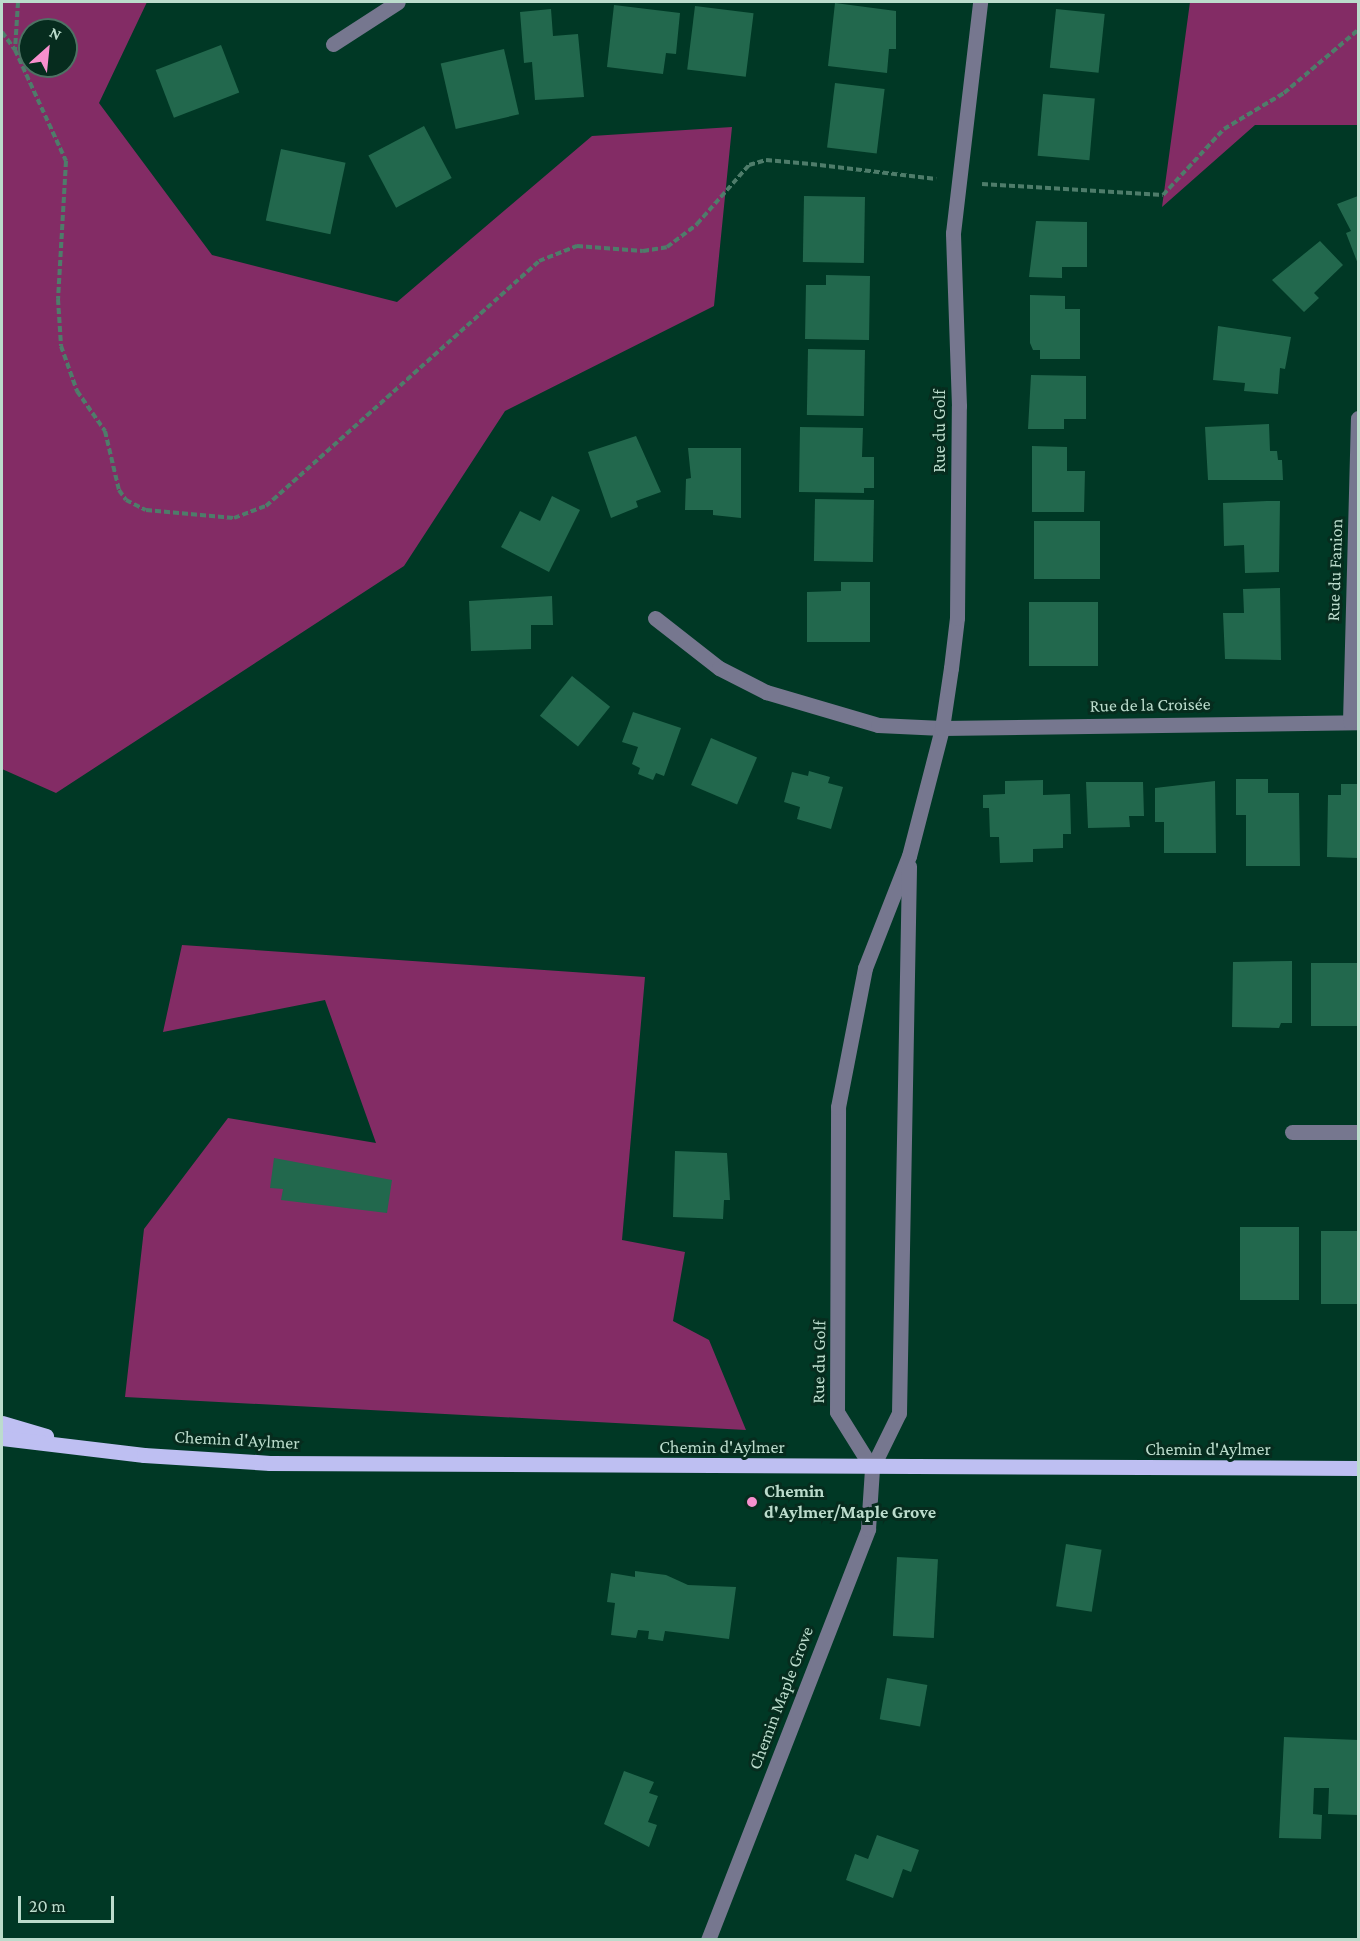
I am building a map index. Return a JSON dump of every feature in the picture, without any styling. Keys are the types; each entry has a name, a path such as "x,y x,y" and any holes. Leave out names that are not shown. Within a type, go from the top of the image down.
{"main road":[{"name":"Chemin d'Aylmer","path":"2,1423 87,1448"},
{"name":"Chemin d'Aylmer","path":"2,1438 87,1448 270,1462 1359,1468"}],"street":[{"path":"333,44 398,2"},
{"name":"Rue du Golf","path":"872,1467 837,1412 838,1107 865,968 909,856 942,728 957,618 959,406 953,233 980,2"},
{"name":"Rue du Fanion","path":"1354,722 1359,418"},
{"name":"Rue de la Croisée","path":"655,618 719,668 766,692 859,722 942,728 1354,722"},
{"name":"Rue du Golf","path":"872,1467 899,1413 909,856"},
{"path":"1292,1132 1359,1132"},
{"name":"Chemin Maple Grove","path":"708,1940 868,1529 872,1467"}],"path":[{"path":"15,50 18,2"},
{"path":"2,32 15,50 66,161 58,299 61,346 77,391 105,431 119,490 126,500 146,510 224,518 266,506 539,261 577,246 643,251 667,247 697,224 749,165 766,160 959,183 1163,195 1224,129 1284,93 1359,30"}],"shaded area":[{"path":"2,2 147,2 99,103 212,255 397,302 592,136 732,127 714,306 505,411 404,566 56,793 2,769"},
{"path":"1190,2 1358,2 1358,125 1255,125 1162,207"},
{"path":"182,945 645,977 622,1240 685,1252 673,1321 709,1340 746,1430 125,1397 144,1229 228,1118 376,1143 325,1000 163,1032"}],"building":[{"path":"835,3 896,11 896,49 889,49 887,73 828,66"},
{"path":"614,5 680,13 676,54 666,53 663,74 607,67"},
{"path":"695,6 754,13 746,77 687,70"},
{"path":"551,9 553,36 578,34 584,97 535,100 532,62 524,63 520,12"},
{"path":"1056,9 1105,14 1099,73 1050,68"},
{"path":"221,45 239,93 174,118 156,70"},
{"path":"504,49 519,114 456,129 441,64"},
{"path":"835,83 885,89 877,154 827,148"},
{"path":"1043,94 1095,99 1089,160 1038,156"},
{"path":"424,126 452,178 396,208 368,156"},
{"path":"281,149 346,163 330,234 266,220"},
{"path":"804,196 865,197 864,263 803,262"},
{"path":"1358,196 1358,264 1346,233 1351,231 1337,204"},
{"path":"1036,221 1087,222 1087,267 1062,267 1062,278 1029,277"},
{"path":"1320,241 1343,265 1314,293 1319,298 1304,312 1272,280"},
{"path":"826,275 870,276 869,340 805,339 806,285 826,285"},
{"path":"1030,295 1065,296 1065,309 1080,309 1080,359 1040,359 1040,350 1033,350 1030,343"},
{"path":"1218,326 1291,337 1285,369 1280,368 1278,394 1244,391 1245,383 1213,380"},
{"path":"808,349 865,350 864,416 807,415"},
{"path":"1031,375 1086,376 1086,419 1064,419 1064,429 1028,429"},
{"path":"1269,424 1270,451 1277,451 1278,460 1282,460 1283,480 1208,480 1205,427"},
{"path":"800,427 863,428 862,457 874,457 874,488 864,488 864,493 799,492"},
{"path":"636,436 661,492 636,501 638,507 611,518 588,452"},
{"path":"1032,446 1067,447 1067,471 1085,471 1084,512 1032,512"},
{"path":"688,448 741,448 741,518 713,515 713,510 685,510 686,479 691,478"},
{"path":"552,496 580,510 549,572 501,547 520,511 540,521"},
{"path":"815,499 874,500 873,562 814,561"},
{"path":"1280,501 1279,572 1245,573 1244,545 1224,546 1223,503"},
{"path":"1034,521 1100,521 1100,579 1034,579"},
{"path":"841,582 870,582 870,642 807,642 807,592 841,591"},
{"path":"1280,588 1281,660 1225,659 1223,613 1244,613 1243,589"},
{"path":"552,596 553,625 531,625 531,649 471,651 469,601"},
{"path":"1029,602 1098,602 1098,666 1029,666"},
{"path":"572,676 610,707 578,746 540,716"},
{"path":"633,712 681,728 664,776 656,773 653,780 638,774 640,768 632,764 638,747 622,742"},
{"path":"711,738 757,758 737,804 691,785"},
{"path":"809,771 830,777 828,783 843,787 831,829 797,819 800,807 784,802 792,772 808,776"},
{"path":"1236,779 1268,779 1268,793 1299,793 1300,866 1246,866 1246,815 1236,815"},
{"path":"1043,780 1043,795 1070,794 1071,834 1063,834 1063,848 1033,849 1033,862 1000,863 999,837 990,837 989,808 983,808 983,795 1005,794 1005,781"},
{"path":"1215,781 1216,853 1164,853 1164,822 1155,822 1155,788"},
{"path":"1086,782 1143,782 1144,816 1129,816 1130,827 1088,828"},
{"path":"1341,784 1358,784 1358,858 1327,857 1328,795 1341,795"},
{"path":"1292,961 1292,1023 1281,1023 1279,1028 1232,1027 1233,962"},
{"path":"1311,963 1358,963 1358,1026 1311,1026"},
{"path":"675,1151 727,1153 730,1200 724,1200 723,1219 673,1217"},
{"path":"274,1158 392,1180 387,1213 281,1200 283,1189 270,1188"},
{"path":"1240,1227 1299,1227 1299,1300 1240,1300"},
{"path":"1321,1231 1358,1231 1358,1304 1321,1304"},
{"path":"1066,1544 1102,1550 1092,1612 1056,1606"},
{"path":"897,1557 938,1559 934,1638 893,1636"},
{"path":"635,1571 666,1575 688,1585 736,1587 729,1639 665,1631 663,1641 648,1639 649,1631 638,1630 636,1638 611,1635 615,1603 607,1602 611,1573 635,1577"},
{"path":"887,1678 927,1685 920,1726 880,1719"},
{"path":"1284,1737 1358,1740 1358,1815 1328,1814 1329,1788 1314,1788 1313,1814 1322,1815 1321,1839 1279,1838"},
{"path":"624,1771 654,1782 649,1793 658,1796 648,1822 657,1825 649,1847 604,1824"},
{"path":"877,1835 919,1850 911,1872 903,1869 893,1898 846,1880 855,1854 868,1859"}],"place":[{"name":"Chemin d'Aylmer/Maple Grove","path":"752,1502"}]}
